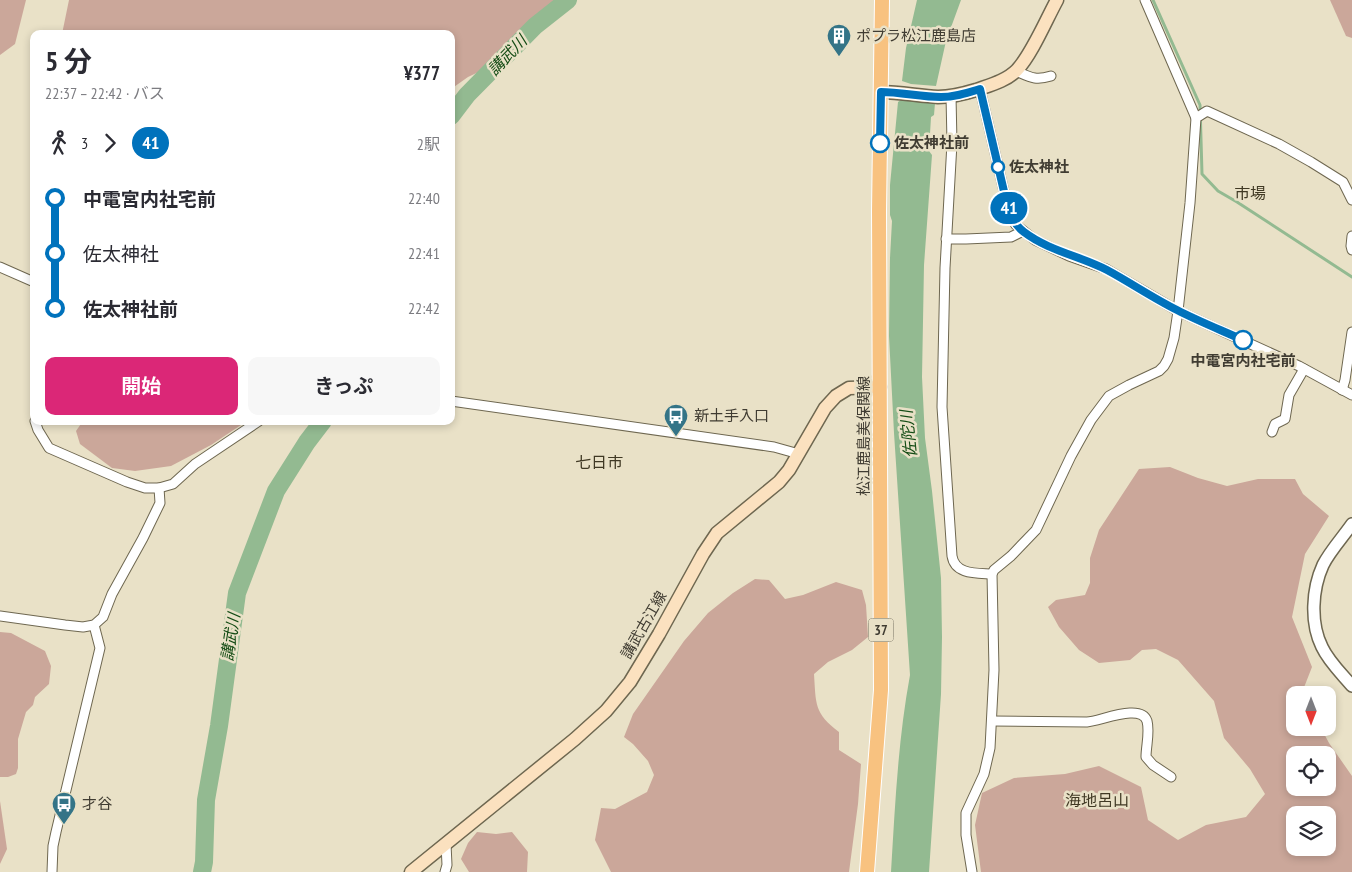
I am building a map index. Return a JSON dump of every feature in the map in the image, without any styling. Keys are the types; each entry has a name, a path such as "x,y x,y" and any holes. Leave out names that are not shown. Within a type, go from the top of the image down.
{"main road":[{"name":"松江鹿島美保関線","path":"867,872 881,690 879,211 882,0"},
{"path":"881,92 944,97 962,95 1001,81 1016,70 1027,56 1057,0"},
{"name":"講武古江線","path":"411,872 575,739 606,710 630,682 703,554 717,533 779,482 799,454 825,408 836,396 849,388 880,387"}],"street":[{"path":"972,872 966,835 966,813 984,774 990,748 994,670 992,574 1036,530 1071,456 1091,420 1109,396 1122,388 1159,372 1168,359 1174,338 1199,116 1145,0"},
{"path":"1016,70 1031,78 1037,79 1050,76"},
{"path":"980,89 1006,200 1016,225 1023,231 1035,240 1069,256 1106,269 1178,311 1304,369 1352,394"},
{"path":"944,97 952,143 946,239 942,407 953,562 963,570 992,574"},
{"path":"1199,116 1206,111 1278,144 1311,162 1343,182 1352,200"},
{"path":"946,239 1011,237 1023,231"},
{"path":"1352,236 1350,246 1352,250"},
{"path":"0,267 30,280"},
{"path":"1342,390 1352,332"},
{"path":"1272,432 1276,424 1285,419 1289,395 1304,369"},
{"path":"455,402 774,447 799,454"},
{"path":"36,425 49,448 145,488 160,488 173,484 195,464 253,425"},
{"path":"0,616 83,627 94,625 103,617 112,594 160,503 160,488"},
{"path":"1352,525 1324,564 1316,584 1314,606 1316,627 1322,647 1333,664 1352,686"},
{"path":"52,872 53,846 56,832 100,648 94,625"},
{"path":"992,721 1095,722 1131,712 1140,714 1145,718 1148,726 1146,757 1153,765 1171,777"},
{"path":"445,872 447,865 446,844"}],"shaded area":[{"path":"0,0 26,0 15,44 0,55"},
{"path":"69,0 560,0 521,30 487,68 468,77 455,86 455,30 63,30"},
{"path":"1330,0 1352,0 1352,38 1346,36"},
{"path":"80,425 241,425 211,445 171,466 135,471 112,468 80,444 76,431"},
{"path":"1170,467 1198,478 1227,486 1258,479 1295,479 1303,494 1329,516 1305,554 1292,617 1312,667 1305,686 1286,686 1286,736 1325,736 1331,746 1286,746 1286,796 1336,796 1336,753 1352,776 1352,872 981,872 975,825 982,793 1014,778 1065,774 1099,766 1141,787 1148,820 1178,840 1206,825 1246,817 1265,794 1250,769 1224,738 1214,701 1178,660 1156,649 1142,650 1130,660 1099,663 1079,650 1059,627 1048,607 1056,600 1085,595 1090,583 1090,558 1099,530 1139,469"},
{"path":"755,579 769,580 785,599 803,595 836,582 862,590 866,605 868,637 852,650 828,662 814,674 816,701 825,719 839,732 839,750 861,764 849,872 611,872 595,840 601,808 615,809 647,792 654,775 648,761 624,737 633,714 684,641 708,613 733,593"},
{"path":"0,632 11,633 45,651 51,666 49,684 35,697 33,705 26,712 18,739 18,768 16,774 8,777 0,777"},
{"path":"0,801 7,849 0,864"},
{"path":"477,832 496,834 512,832 528,852 527,872 469,872 461,859 468,843"}],"water":[{"path":"917,0 961,0 946,41 936,86 911,84 902,81 906,48"},
{"name":"佐陀川","path":"901,100 935,103 934,115 931,117 929,151 932,155 924,265 922,377 925,438 941,578 942,637 941,694 929,872 891,872 900,748 910,675 889,336 892,221 890,215 890,185 898,102"}],"waterway":[{"name":"講武川","path":"455,111 467,95 535,26 568,0"},
{"path":"1153,0 1200,105 1202,174 1218,191 1352,277"},
{"name":"講武川","path":"202,872 206,800 219,726 237,593 276,491 320,425"}],"bus line":[{"name":"41","path":"880,143 881,92 938,97 962,95 980,89 1006,200 1016,225 1035,240 1069,256 1106,269 1178,311 1243,340"}],"place":[{"name":"ポプラ松江鹿島店","path":"839,57"},
{"name":"佐太神社前","path":"880,143"},
{"name":"佐太神社","path":"998,167"},
{"name":"中電宮内社宅前","path":"1243,340"},
{"name":"新土手入口","path":"676,437"},
{"name":"才谷","path":"64,825"}],"district":[{"name":"市場","path":"1250,193"},
{"name":"七日市","path":"599,462"},
{"name":"海地呂山","path":"1097,800"}]}
